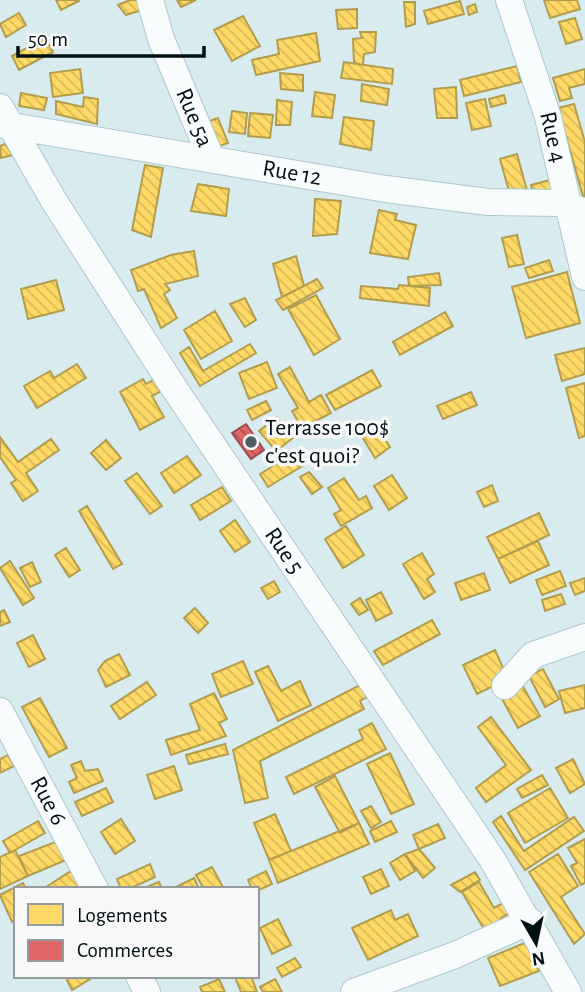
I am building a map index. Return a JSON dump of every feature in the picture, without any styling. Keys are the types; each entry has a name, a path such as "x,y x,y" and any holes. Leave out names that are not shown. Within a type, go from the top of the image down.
{"street":[{"name":"Rue 5a","path":"150,0 161,39 211,158"},
{"name":"Rue 4","path":"509,0 576,208 585,277"},
{"name":"Rue 12","path":"4,119 211,158 458,199 576,208"},
{"name":"Rue 5","path":"4,119 176,391 339,629 530,921 568,992"},
{"path":"505,686 533,655 585,637"},
{"name":"Rue 6","path":"0,711 94,887"},
{"path":"354,992 456,955 530,921"}],"building: Logements":[{"path":"56,0 78,0 79,1 61,10"},
{"path":"137,0 142,10 126,15 118,5"},
{"path":"177,0 196,0 181,7"},
{"path":"544,0 577,0 580,9 550,18"},
{"path":"460,1 464,14 428,24 424,11"},
{"path":"404,2 415,2 415,24 406,27"},
{"path":"475,4 477,12 469,15 467,7"},
{"path":"357,9 357,28 338,29 336,10"},
{"path":"19,13 26,25 6,37 0,24"},
{"path":"243,16 260,46 232,61 214,30"},
{"path":"575,18 582,39 566,44 559,22"},
{"path":"360,32 376,32 375,52 364,54 363,65 354,63 353,39 362,38"},
{"path":"316,33 320,61 256,75 252,60 279,54 277,40"},
{"path":"45,38 53,52 19,70 12,56"},
{"path":"344,62 393,69 392,84 341,78"},
{"path":"517,66 521,82 464,96 460,80"},
{"path":"80,69 83,93 53,97 50,73"},
{"path":"585,69 585,84 569,88 572,98 560,101 553,78"},
{"path":"280,73 303,75 303,91 281,89"},
{"path":"362,84 389,89 387,105 361,101"},
{"path":"456,87 457,118 437,118 434,89"},
{"path":"315,92 335,95 332,118 312,116"},
{"path":"21,93 47,98 44,110 19,106"},
{"path":"504,95 506,103 491,107 489,99"},
{"path":"84,97 98,99 97,124 56,114 56,101 83,107"},
{"path":"485,99 491,126 472,130 466,103"},
{"path":"277,100 292,102 290,125 276,125"},
{"path":"574,104 585,142 585,203 558,108"},
{"path":"232,111 247,113 245,134 229,132"},
{"path":"250,113 273,115 270,138 248,136"},
{"path":"344,117 374,121 371,150 340,144"},
{"path":"218,118 228,143 214,148 204,123"},
{"path":"5,144 13,155 1,158 0,146"},
{"path":"517,154 529,198 512,202 500,159"},
{"path":"145,165 163,168 151,237 132,230"},
{"path":"554,179 558,191 534,197 531,185"},
{"path":"198,184 229,189 226,216 191,211"},
{"path":"315,199 341,201 337,234 313,236"},
{"path":"379,210 397,214 395,220 416,225 408,259 370,253"},
{"path":"517,235 524,264 509,267 502,238"},
{"path":"194,251 198,276 165,284 170,290 164,294 177,318 161,328 144,289 138,291 131,270 171,255"},
{"path":"296,256 304,286 282,297 273,264"},
{"path":"549,260 553,271 529,278 525,268"},
{"path":"567,272 580,323 526,338 512,287"},
{"path":"439,273 441,285 409,286 408,277"},
{"path":"317,279 323,288 283,310 276,300"},
{"path":"56,280 64,310 28,319 21,289"},
{"path":"399,285 430,288 429,306 360,298 361,286 398,289"},
{"path":"316,295 340,339 314,355 288,309"},
{"path":"245,298 256,320 245,327 230,304"},
{"path":"215,311 232,341 201,359 184,330"},
{"path":"445,312 453,326 400,355 393,342"},
{"path":"250,344 256,353 200,386 180,353 189,347 203,371"},
{"path":"585,348 585,374 562,381 555,355"},
{"path":"267,362 277,388 249,399 239,373"},
{"path":"77,364 86,378 37,408 24,386 50,371 54,378"},
{"path":"290,367 309,402 321,395 331,413 302,428 292,411 298,408 278,374"},
{"path":"372,370 381,386 335,410 326,395"},
{"path":"160,376 167,388 152,396 164,417 140,430 120,392 143,379 146,384"},
{"path":"585,383 585,436 579,438 566,388"},
{"path":"471,392 477,405 443,419 437,406"},
{"path":"266,401 271,410 252,420 247,410"},
{"path":"277,417 293,438 276,451 259,431"},
{"path":"378,428 390,447 375,458 363,438"},
{"path":"0,437 18,462 51,439 59,450 26,473 38,491 23,501 11,483 16,480 0,457"},
{"path":"106,440 121,458 106,470 91,453"},
{"path":"296,452 304,465 268,487 260,474"},
{"path":"187,456 201,475 174,493 161,473"},
{"path":"309,472 322,487 312,494 300,477"},
{"path":"137,473 162,506 150,514 125,481"},
{"path":"392,475 407,498 389,510 374,486"},
{"path":"344,478 359,500 366,496 372,508 341,526 334,514 341,510 328,488"},
{"path":"492,485 498,501 484,507 477,492"},
{"path":"222,487 231,501 200,520 191,505"},
{"path":"87,506 122,564 113,569 79,511"},
{"path":"539,513 549,535 498,559 487,537"},
{"path":"235,520 250,542 235,552 220,531"},
{"path":"346,526 364,555 343,568 325,539"},
{"path":"538,541 549,565 510,583 498,559"},
{"path":"66,548 80,570 69,577 55,555"},
{"path":"422,553 434,574 427,579 435,592 424,599 403,564"},
{"path":"10,561 34,598 23,605 0,568"},
{"path":"32,562 41,582 30,587 20,568"},
{"path":"560,571 566,586 542,595 536,580"},
{"path":"484,573 490,590 461,600 455,583"},
{"path":"585,578 585,591 575,595 570,583"},
{"path":"274,581 280,592 268,599 261,588"},
{"path":"381,592 392,613 376,621 366,600"},
{"path":"561,594 565,604 545,611 542,600"},
{"path":"360,598 368,610 359,615 351,604"},
{"path":"195,608 208,623 198,633 184,618"},
{"path":"4,610 10,622 0,626 0,612"},
{"path":"432,620 440,634 383,665 374,651"},
{"path":"33,635 45,659 29,667 17,643"},
{"path":"495,650 508,679 477,694 463,665"},
{"path":"119,654 130,675 106,687 98,670 105,661"},
{"path":"243,661 253,684 221,697 212,674"},
{"path":"268,666 281,691 300,681 311,705 278,721 255,672"},
{"path":"543,669 559,699 545,707 529,676"},
{"path":"147,682 156,695 120,719 111,706"},
{"path":"360,685 367,697 360,701 364,709 260,761 268,798 245,803 233,750"},
{"path":"522,685 540,716 518,728 501,697"},
{"path":"585,685 585,708 565,713 559,691"},
{"path":"214,693 227,719 219,723 226,736 171,755 166,740 200,730 190,704"},
{"path":"40,698 67,748 49,757 22,707"},
{"path":"491,717 531,770 486,802 476,788 506,765 478,727"},
{"path":"372,723 386,749 294,794 286,777 363,739 359,730"},
{"path":"225,744 228,754 189,764 186,755"},
{"path":"390,753 414,804 391,814 367,764"},
{"path":"8,755 14,766 0,773 0,759"},
{"path":"573,759 585,784 570,793 556,768"},
{"path":"81,761 85,771 98,769 103,781 74,793 69,782 77,778 71,765"},
{"path":"174,766 182,790 155,799 147,775"},
{"path":"542,775 548,785 522,798 517,789"},
{"path":"335,776 359,823 340,833 315,787"},
{"path":"106,788 113,802 82,816 75,802"},
{"path":"550,788 568,818 525,843 508,813"},
{"path":"371,806 381,822 371,828 361,811"},
{"path":"275,814 291,851 269,860 254,823"},
{"path":"501,816 524,851 574,817 584,831 525,870 493,822"},
{"path":"121,819 135,841 115,854 101,832"},
{"path":"38,821 45,833 10,853 3,841"},
{"path":"391,821 397,832 375,842 370,831"},
{"path":"359,823 369,844 278,883 269,860"},
{"path":"438,824 445,838 419,849 413,835"},
{"path":"585,839 585,883 581,885 571,866 577,863 568,848"},
{"path":"58,841 66,860 28,876 19,856"},
{"path":"419,849 435,868 423,878 405,854"},
{"path":"15,850 28,876 0,889 0,857"},
{"path":"405,854 415,871 400,880 390,863"},
{"path":"558,854 578,886 561,897 585,934 574,944 529,872"},
{"path":"150,864 155,877 133,887 120,887 117,879"},
{"path":"212,867 223,887 203,887 196,875"},
{"path":"381,869 389,886 371,894 363,877"},
{"path":"71,871 80,886 79,887 46,887"},
{"path":"266,871 272,884 259,890 259,887 251,887 248,880"},
{"path":"475,872 480,880 460,892 451,885"},
{"path":"194,878 198,887 176,887"},
{"path":"159,882 161,887 147,887"},
{"path":"479,882 494,908 505,902 511,912 501,918 506,926 488,936 462,892"},
{"path":"14,888 12,922 0,895"},
{"path":"391,910 395,920 408,914 418,936 368,960 352,928"},
{"path":"278,919 291,945 272,954 260,928"},
{"path":"527,942 539,971 500,986 488,958"},
{"path":"295,958 301,967 282,977 277,968"},
{"path":"70,978 92,978 72,990 67,980"},
{"path":"235,978 252,978 257,992 241,992"},
{"path":"219,979 225,992 202,992 200,987"},
{"path":"275,979 282,992 263,992 260,987"}],"building: Commerces":[{"path":"246,424 264,450 251,459 232,433"}],"place":[{"name":"Terrasse 100$ c'est quoi?","path":"251,442"}]}
